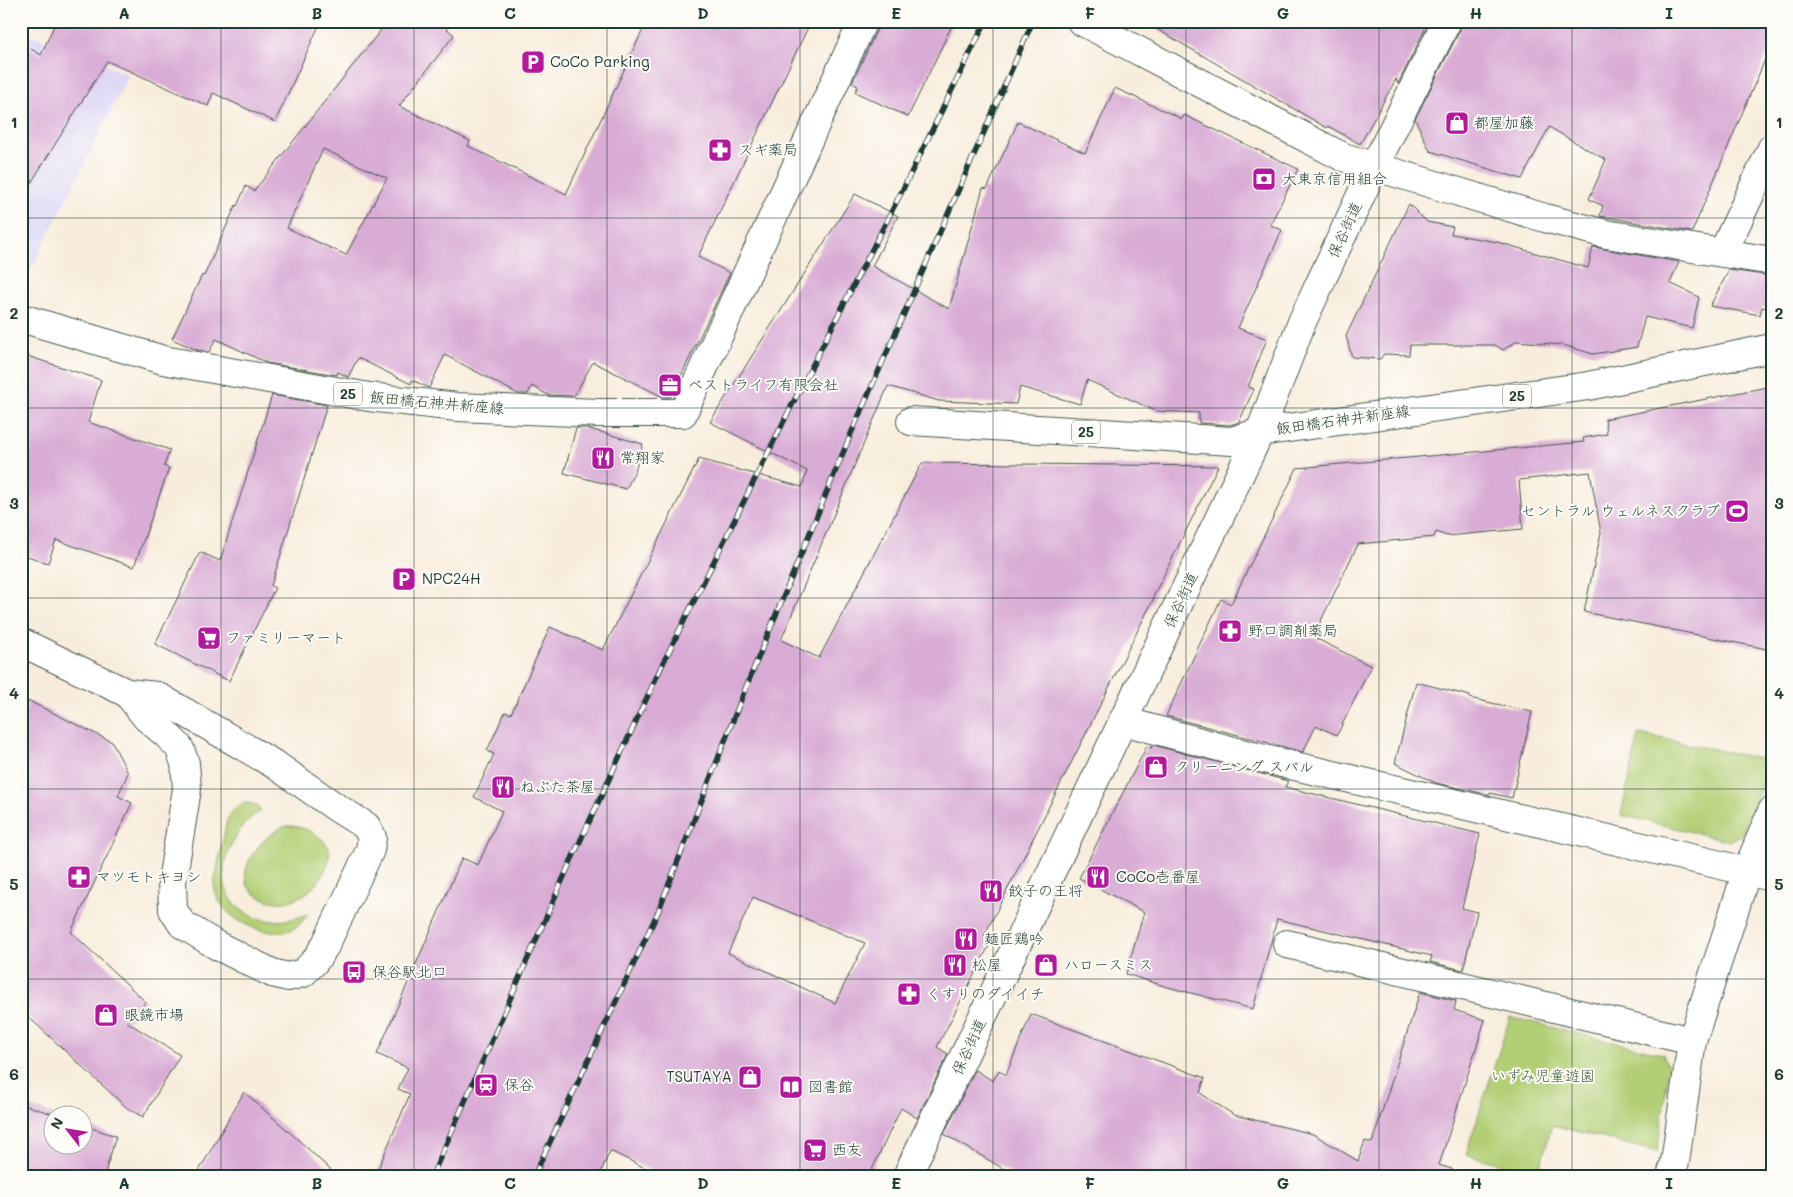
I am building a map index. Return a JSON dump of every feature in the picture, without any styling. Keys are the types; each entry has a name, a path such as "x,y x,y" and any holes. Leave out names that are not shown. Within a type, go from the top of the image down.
{"street":[{"name":"飯田橋石神井新座線","path":"21,318 163,360 369,398 457,407 599,413 683,412 863,21"},
{"path":"1081,21 1343,157 1375,165 1545,218 1606,234 1772,261"},
{"name":"保谷街道","path":"907,1176 1260,432 1302,322 1375,165 1447,21"},
{"path":"1723,252 1772,148"},
{"name":"飯田橋石神井新座線","path":"910,421 1232,441 1260,432 1588,386 1772,348"},
{"path":"21,642 127,693 157,696 277,766 366,826 372,837 370,850 325,946 315,961 303,972 288,977 272,973 207,940 182,924 173,910 172,882 187,789 185,763 179,748 146,717 127,693"},
{"path":"1123,721 1256,757 1760,874"},
{"path":"1671,1176 1675,1162 1692,1041 1760,874 1772,811"},
{"path":"1287,944 1692,1041"}],"shaded area":[{"path":"23,31 129,75 21,289 21,34"}],"green space":[{"path":"1639,734 1772,761 1742,834 1730,841 1621,815"},
{"path":"244,803 254,804 261,811 249,819 240,830 226,859 224,877 228,893 237,906 251,916 268,920 287,920 308,914 301,924 295,928 283,932 271,932 244,924 232,916 216,896 214,884 227,820 238,806"},
{"path":"286,826 294,826 315,834 327,845 329,856 323,874 311,889 295,899 277,902 267,900 254,893 247,884 246,873 255,850 264,840"},
{"name":"いずみ児童遊園","path":"1510,1017 1663,1054 1669,1069 1657,1152 1552,1125 1538,1175 1466,1154"}],"building":[{"path":"56,21 321,21 275,122 213,93 208,106 107,61 21,199 21,43 41,55"},
{"path":"388,21 438,21 454,35 399,106 470,141 468,146 566,194 647,21 811,21 698,257 730,273 671,397 663,397 593,362 574,396 548,395 532,386 528,394 518,394 445,355 429,388 412,380 411,384 358,358 348,377 338,372 337,375 267,363 216,339 209,352 197,350 172,339 246,186 254,191","holes":["323,149 387,178 346,255 287,228"]},
{"path":"881,21 954,21 908,117 855,92 858,86 852,83"},
{"path":"1143,21 1429,21 1398,84 1396,79 1360,144 1328,126 1327,128"},
{"path":"1462,21 1772,21 1772,43 1692,232 1600,216 1603,206 1589,199 1606,160 1549,127 1522,179 1430,151 1415,119 1461,28"},
{"path":"1115,88 1182,119 1184,115 1298,169 1270,225 1282,230 1238,328 1267,339 1248,387 1254,389 1239,422 1230,425 1199,423 1199,413 1156,411 1087,380 1080,404 1020,387 1016,404 939,401 888,386 781,640 819,658 922,463 1218,466 1154,598 984,936 992,940 937,1047 948,1054 917,1118 901,1108 869,1176 662,1176 610,1151 599,1176 375,1176 410,1094 398,1089 408,1068 377,1054 462,858 478,865 502,811 474,797 494,754 487,751 505,712 511,714 550,627 603,650 699,459 802,487 807,471 710,422 855,194 898,216 872,266 949,309 983,188 987,189 1018,122 1085,153","holes":["753,897 865,943 835,1003 728,953"]},
{"path":"1409,204 1427,222 1453,227 1451,234 1497,242 1588,268 1593,247 1679,262 1670,283 1699,297 1692,328 1645,317 1637,347 1593,354 1563,345 1517,341 1503,350 1495,345 1410,345 1409,355 1384,354 1380,359 1352,357 1346,336"},
{"path":"1729,270 1772,276 1772,309 1762,307 1760,315 1710,306"},
{"path":"21,354 101,380 88,422 170,450 164,466 169,468 134,567 56,540 48,563 21,554"},
{"path":"1772,386 1772,650 1584,612 1601,533 1590,472 1519,480 1523,529 1447,536 1436,532 1434,537 1358,544 1313,637 1371,666 1337,735 1316,726 1303,752 1166,716 1221,599 1231,604 1297,468 1584,442 1583,438 1607,434 1605,419"},
{"path":"272,395 327,405 271,586 275,588 229,681 155,644 200,552 220,561"},
{"name":"常翔家","path":"576,428 586,428 643,444 635,471 626,489 564,473"},
{"path":"1416,682 1470,696 1469,698 1532,712 1512,798 1436,783 1395,763"},
{"path":"29,701 112,742 128,773 118,796 132,803 71,932 146,1002 127,1022 180,1055 143,1117 127,1108 21,1010 21,721"},
{"path":"1153,745 1288,781 1285,787 1480,834 1462,908 1477,912 1463,970 1430,962 1432,956 1277,919 1253,1009 1126,974 1144,912 1079,878 1147,746 1152,748"},
{"path":"1420,992 1456,1001 1454,1010 1485,1020 1439,1165 1452,1169 1451,1176 1016,1176 944,1134 975,1070 993,1081 999,1070 1006,1075 1031,1014 1205,1078 1200,1093 1234,1115 1313,1134 1358,1161 1365,1141 1372,1143"},
{"path":"244,1092 304,1145 337,1176 196,1176"},
{"path":"21,1104 42,1111 42,1154 92,1154 92,1128 116,1136 104,1176 21,1176"}],"railway":[{"path":"432,1176 570,863 664,661 986,21"},
{"path":"534,1176 658,912 744,692 850,436 1033,21"}],"place":[{"name":"CoCo Parking","path":"533,62"},
{"name":"都屋加藤","path":"1457,123"},
{"name":"スギ薬局","path":"720,150"},
{"name":"大東京信用組合","path":"1264,179"},
{"name":"ベストライフ有限会社","path":"670,385"},
{"name":"常翔家","path":"603,458"},
{"name":"セントラル ウェルネスクラブ","path":"1737,511"},
{"name":"NPC24H","path":"404,579"},
{"name":"野口調剤薬局","path":"1230,631"},
{"name":"ファミリーマート","path":"209,638"},
{"name":"クリーニング スバル","path":"1156,767"},
{"name":"ねぶた茶屋","path":"503,787"},
{"name":"マツモトキヨシ","path":"79,877"},
{"name":"CoCo壱番屋","path":"1098,877"},
{"name":"餃子の王将","path":"991,891"},
{"name":"麺匠鶏吟","path":"966,939"},
{"name":"松屋","path":"955,965"},
{"name":"ハロースミス","path":"1046,965"},
{"name":"保谷駅北口","path":"354,972"},
{"name":"くすりのダイイチ","path":"909,994"},
{"name":"眼鏡市場","path":"106,1015"},
{"name":"TSUTAYA","path":"750,1077"},
{"name":"保谷","path":"486,1085"},
{"name":"図書館","path":"791,1087"},
{"name":"西友","path":"815,1150"}]}
